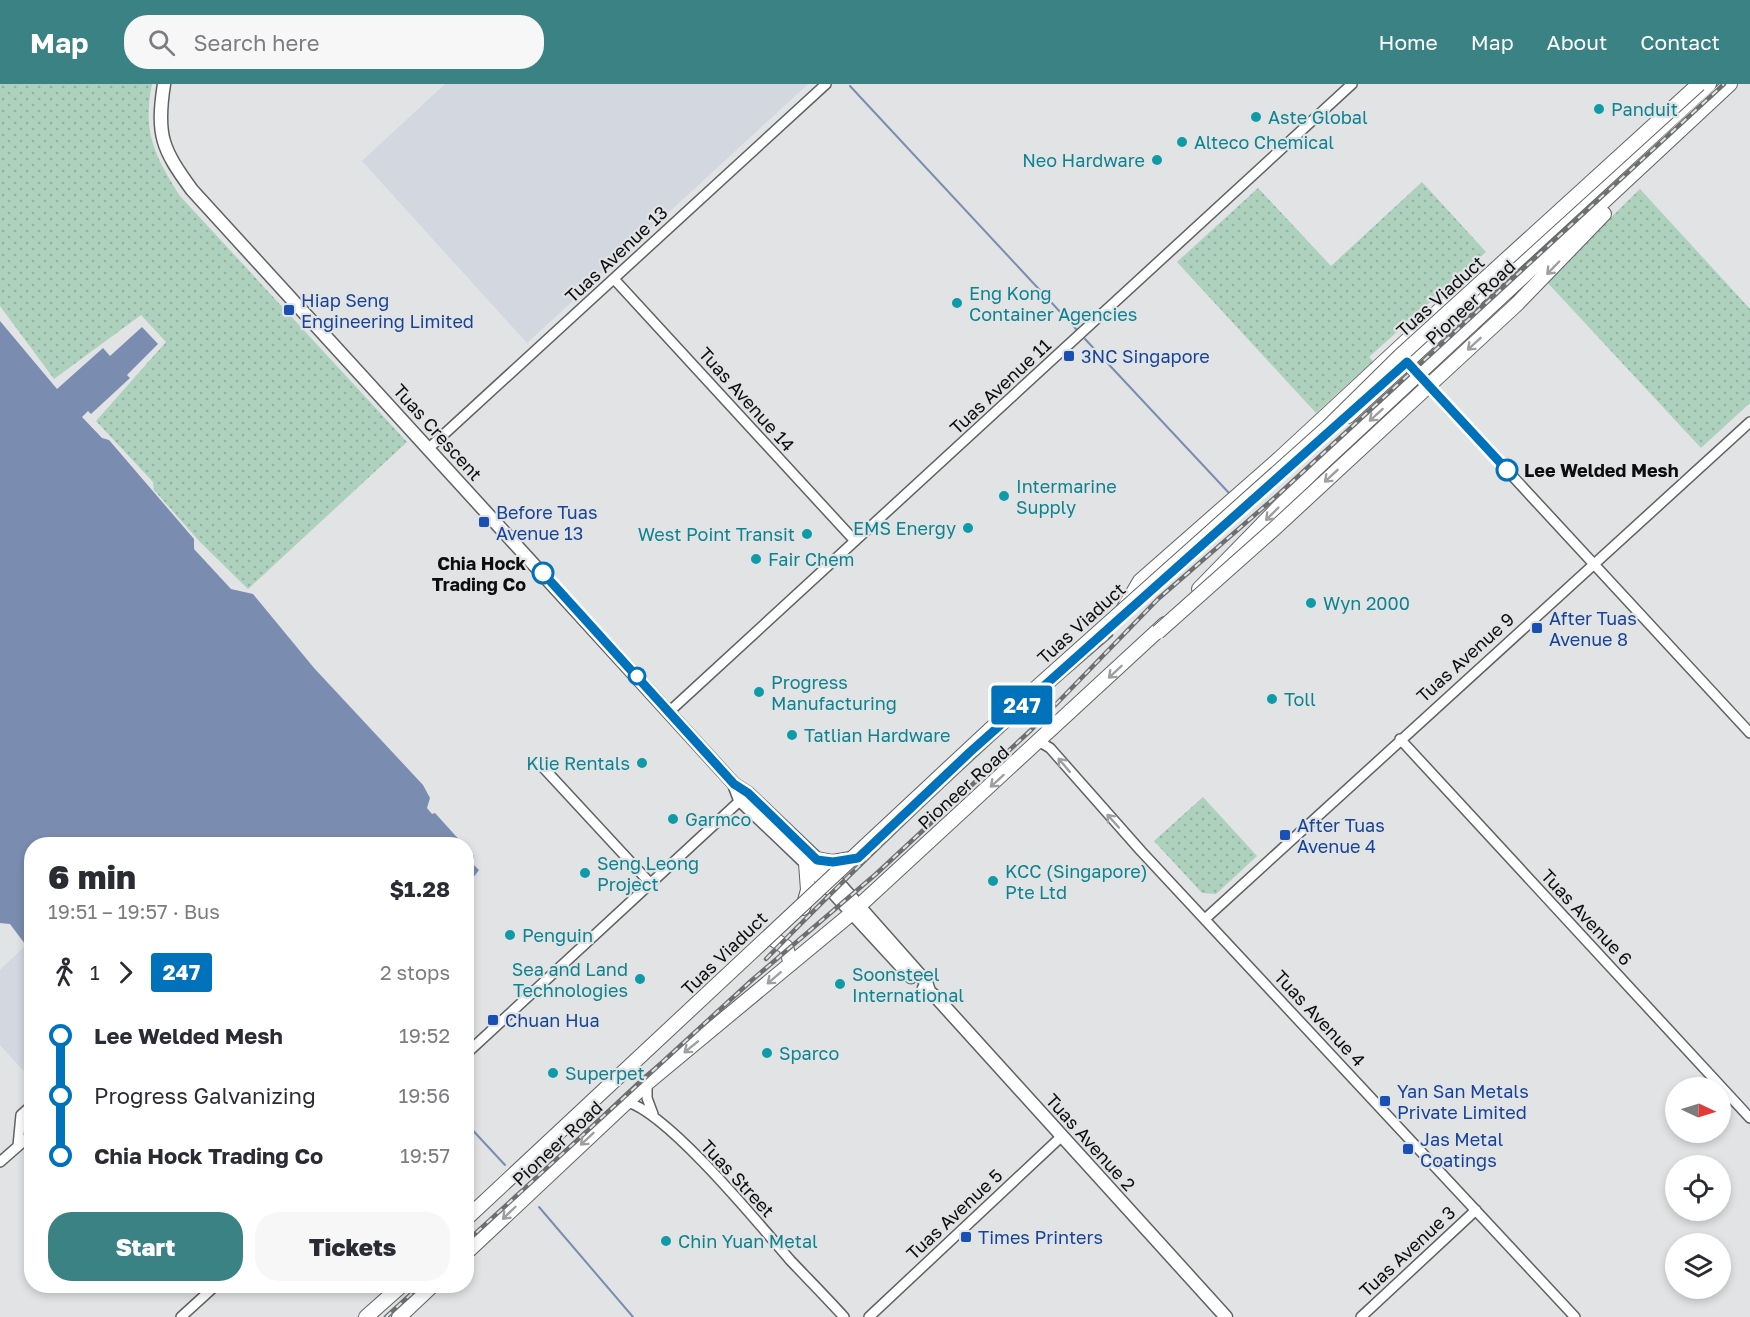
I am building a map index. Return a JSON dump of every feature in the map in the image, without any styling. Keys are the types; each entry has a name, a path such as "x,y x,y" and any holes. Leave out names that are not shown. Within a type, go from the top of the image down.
{"main road":[{"name":"Tuas Viaduct","path":"474,1212 848,861 1123,609 1328,427 1409,348 1700,84"},
{"name":"Pioneer Road","path":"474,1218 970,752 1407,362 1709,84"},
{"name":"Pioneer Road","path":"474,1245 647,1083 855,909 1040,742 1158,632 1313,472 1730,84"},
{"path":"1158,632 1275,528 1517,304 1635,179 1735,84"},
{"path":"1123,609 1140,581 1280,458 1456,295 1539,242"},
{"path":"803,910 812,861 833,862 858,858"},
{"path":"773,939 783,943 791,963"},
{"path":"360,1317 387,1293"},
{"path":"366,1317 393,1293"},
{"path":"399,1317 425,1293"}],"street":[{"name":"Tuas Crescent","path":"164,84 160,108 161,140 180,174 670,711 744,797 812,861 855,909"},
{"name":"Tuas Avenue 13","path":"429,448 826,84"},
{"name":"Tuas Avenue 11","path":"670,711 1349,85"},
{"name":"Tuas Avenue 14","path":"614,279 855,541"},
{"path":"1407,362 1553,520 1595,562 1750,733"},
{"name":"Tuas Avenue 9","path":"1205,919 1750,422"},
{"name":"Tuas Avenue 6","path":"1400,739 1750,1118"},
{"name":"Tuas Avenue 4","path":"1040,742 1050,748 1141,851 1575,1317"},
{"path":"538,762 651,884"},
{"path":"474,1047 744,797"},
{"name":"Tuas Avenue 2","path":"855,909 926,982 929,991 1226,1317"},
{"path":"647,1083 647,1098 654,1116"},
{"name":"Tuas Street","path":"627,1102 654,1116 700,1160 843,1317"},
{"path":"18,1146 21,1115 24,1112"},
{"name":"Tuas Avenue 5","path":"869,1317 1062,1136"},
{"path":"0,1162 24,1141"},
{"name":"Tuas Avenue 3","path":"1360,1317 1476,1209"},
{"path":"181,1317 207,1293"}],"shaded area":[{"path":"445,84 808,84 527,343 362,161"},
{"path":"24,947 24,1071 0,1045 0,970"}],"green space":[{"path":"0,84 152,84 149,117 153,143 164,169 180,196 407,442 248,589 200,542 154,490 153,482 96,421 166,342 141,315 54,379 0,306"},
{"path":"1422,182 1486,252 1369,357 1373,361 1316,413 1177,262 1258,188 1331,266"},
{"path":"1640,189 1750,309 1750,403 1701,448 1546,281"},
{"path":"1203,797 1257,856 1216,894 1202,893 1154,841"}],"water":[{"path":"0,321 57,389 103,348 110,356 142,327 158,344 127,375 130,378 91,414 88,411 82,417 102,438 109,440 194,539 194,549 231,589 253,594 314,668 423,785 430,798 427,808 432,814 435,813 457,837 24,837 24,943 10,924 0,923"},
{"path":"474,865 479,870 474,877"}],"waterway":[{"path":"850,86 1076,329"},
{"path":"1085,339 1229,493"},
{"path":"474,1132 505,1165"},
{"path":"539,1207 633,1317"}],"railway":[{"path":"474,1235 752,980 876,874 1031,730 1158,599 1280,493 1724,84"},
{"path":"766,959 935,793 1111,635"},
{"path":"386,1317 412,1293"}],"bus line":[{"name":"247","path":"543,573 734,784 748,793 817,860 833,862 858,858 970,752 1407,362 1507,470"}],"place":[{"name":"Panduit","path":"1599,109"},
{"name":"Aste Global","path":"1256,117"},
{"name":"Alteco Chemical","path":"1182,142"},
{"name":"Neo Hardware","path":"1157,160"},
{"name":"Eng Kong Container Agencies","path":"957,303"},
{"name":"Hiap Seng Engineering Limited","path":"289,310"},
{"name":"3NC Singapore","path":"1069,356"},
{"name":"Lee Welded Mesh","path":"1507,470"},
{"name":"Intermarine Supply","path":"1004,496"},
{"name":"Before Tuas Avenue 13","path":"484,522"},
{"name":"EMS Energy","path":"968,528"},
{"name":"West Point Transit","path":"807,534"},
{"name":"Fair Chem","path":"756,559"},
{"name":"Chia Hock Trading Co","path":"543,573"},
{"name":"Wyn 2000","path":"1311,603"},
{"name":"After Tuas Avenue 8","path":"1537,628"},
{"name":"Progress Manufacturing","path":"759,692"},
{"name":"Toll","path":"1272,699"},
{"name":"Tatlian Hardware","path":"792,735"},
{"name":"Klie Rentals","path":"642,763"},
{"name":"Garmco","path":"673,819"},
{"name":"After Tuas Avenue 4","path":"1285,835"},
{"name":"Seng Leong Project","path":"585,873"},
{"name":"KCC (Singapore) Pte Ltd","path":"993,881"},
{"name":"Penguin","path":"510,935"},
{"name":"Sea and Land Technologies","path":"640,979"},
{"name":"Soonsteel International","path":"840,984"},
{"name":"Chuan Hua","path":"493,1020"},
{"name":"Sparco","path":"767,1053"},
{"name":"Superpet","path":"553,1073"},
{"name":"Yan San Metals Private Limited","path":"1385,1101"},
{"name":"Jas Metal Coatings","path":"1408,1149"},
{"name":"Times Printers","path":"966,1237"},
{"name":"Chin Yuan Metal","path":"666,1241"}]}
